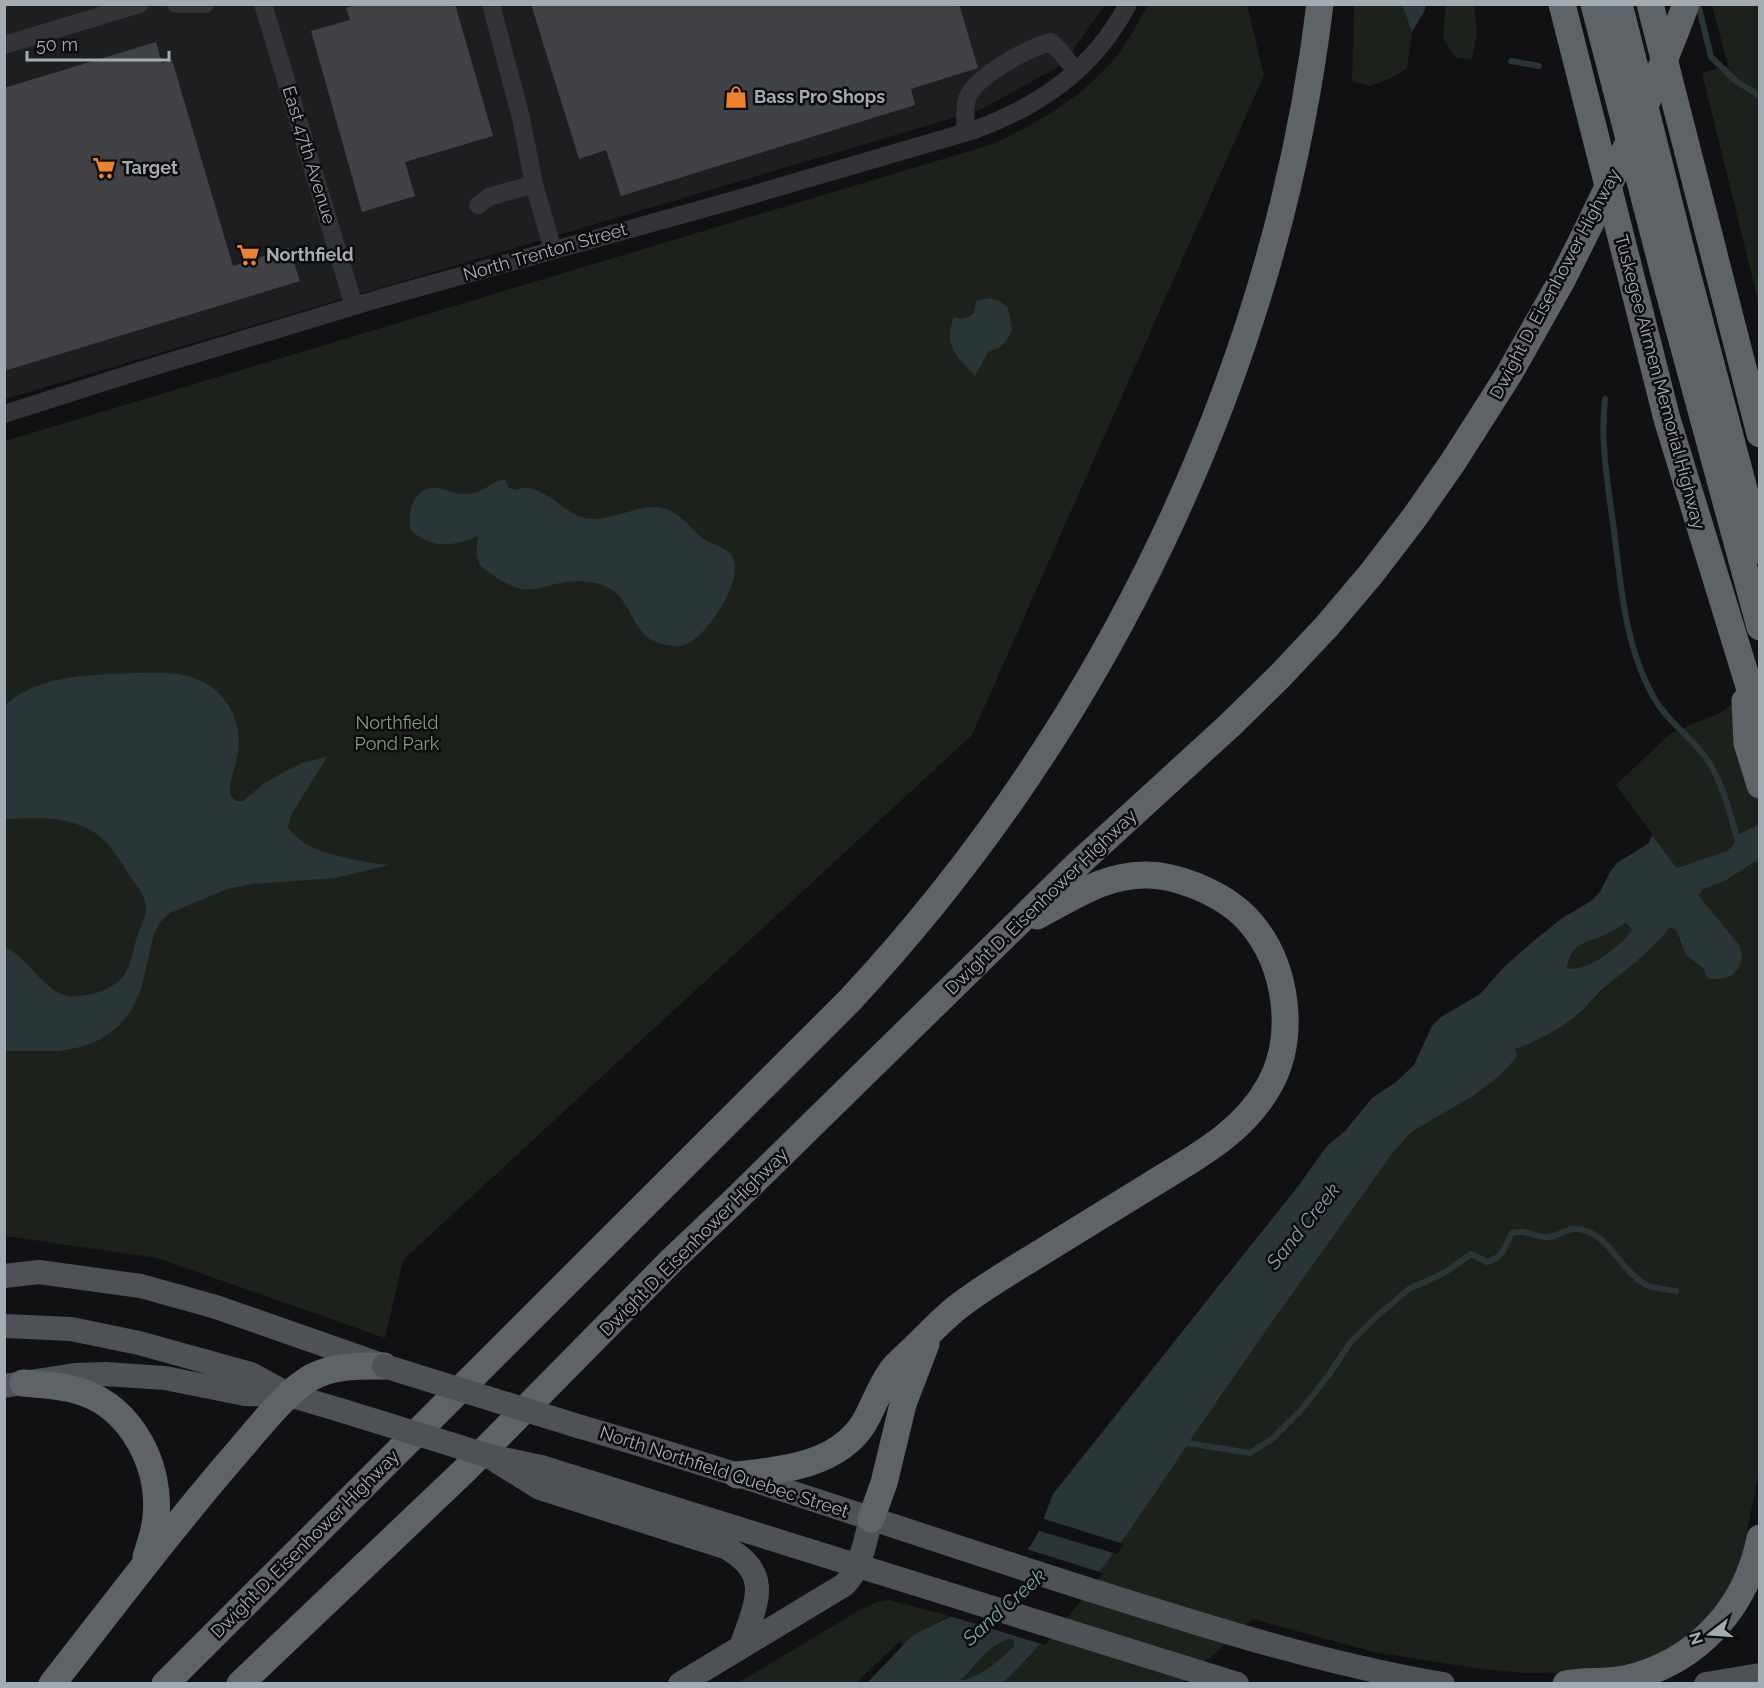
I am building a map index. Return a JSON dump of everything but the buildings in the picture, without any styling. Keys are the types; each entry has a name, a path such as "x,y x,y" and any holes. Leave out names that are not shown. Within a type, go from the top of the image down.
{"highway":[{"name":"Dwight D. Eisenhower Highway","path":"165,1683 850,1000 936,902 1020,788 1094,671 1124,618 1154,558 1208,433 1260,287 1285,200 1304,110 1320,4"},
{"name":"Tuskegee Airmen Memorial Highway","path":"1562,4 1667,418 1760,722"},
{"path":"1594,4 1667,285 1760,627"},
{"path":"1619,4 1760,550"},
{"path":"1650,4 1760,434"},
{"name":"Dwight D. Eisenhower Highway","path":"240,1683 464,1471 671,1261 1077,864 1230,725 1327,626 1371,574 1454,462 1509,374 1562,280 1617,171 1671,46 1686,4"},
{"path":"1743,670 1747,744 1760,785"},
{"path":"737,1475 807,1464 837,1449 863,1425 892,1370 959,1306 999,1278 1210,1148 1245,1119 1270,1085 1279,1064 1284,1042 1285,1021 1279,976 1262,938 1250,922 1236,908 1220,898 1195,885 1168,877 1150,874 1113,878 1080,892 1010,930"},
{"path":"871,1519 884,1483 903,1404 931,1332"},
{"path":"52,1683 225,1467 289,1395 323,1372 355,1366 384,1366"},
{"path":"14,1384 64,1388 97,1398 116,1413 138,1438 152,1471 156,1491 155,1526 142,1570"},
{"path":"1566,1683 1605,1682 1635,1676 1664,1666 1693,1649 1716,1628 1740,1595 1751,1570 1760,1538"}],"main road":[{"path":"4,1261 39,1272"},
{"name":"North Northfield Quebec Street","path":"4,1276 39,1272 141,1286 176,1295 384,1366 737,1475 1234,1636 1374,1670 1443,1683"},
{"path":"4,1326 71,1329 139,1343 251,1374 289,1395 489,1456 535,1474 857,1565 1237,1683"},
{"path":"14,1384 75,1375 121,1375 165,1378 245,1394 289,1395"},
{"path":"535,1474 540,1488 725,1547 738,1554 749,1564 758,1590 741,1647"},
{"path":"680,1683 837,1591 850,1579 857,1565 871,1519"},
{"path":"1706,1683 1760,1675"}],"street":[{"path":"4,45 140,4"},
{"path":"176,4 206,4"},
{"name":"East 47th Avenue","path":"263,4 354,306"},
{"path":"491,4 521,118 534,184 553,250"},
{"name":"North Trenton Street","path":"4,414 354,306 742,198 965,132 1021,111 1060,85 1076,71 1111,32 1128,4"},
{"path":"965,132 967,100 976,83 1038,46 1051,42 1076,71"},
{"path":"478,205 489,197 534,184"}],"shaded area":[{"name":"Northfield","path":"5,5 1105,5 1063,64 980,110 5,399"}],"green space":[{"name":"Northfield Pond Park","path":"1148,5 1247,5 1264,75 972,735 403,1260 385,1338 157,1258 5,1236 5,441 993,144 1052,112 1092,82 1117,55"},
{"path":"1354,5 1402,5 1412,32 1407,68 1391,78 1370,86 1352,81"},
{"path":"1446,5 1474,5 1477,33 1472,59 1456,58 1443,39"},
{"path":"1712,5 1759,5 1759,304 1702,73 1728,65"},
{"path":"1759,684 1759,824 1735,840 1732,847 1726,851 1677,868 1616,785 1671,733 1720,713"},
{"path":"1759,861 1759,1471 1741,1561 1721,1603 1680,1644 1637,1664 1582,1672 1527,1673 1480,1669 1374,1652 1253,1619 1182,1683 1003,1684 1061,1622 1113,1554 1276,1315 1392,1154 1411,1132 1473,1096 1498,1077 1513,1049 1536,1041 1576,1016 1670,926 1676,930 1681,945 1703,968 1706,976 1709,979 1719,979 1740,953 1740,946 1699,896 1702,890 1727,880 1752,863"},
{"path":"1626,923 1632,930 1612,951 1585,966 1567,968 1571,953 1580,945"},
{"path":"889,1600 950,1616 914,1635 903,1645 900,1641 856,1683 736,1684 858,1611 876,1602"},
{"path":"1010,1639 1014,1641 1014,1646 995,1663 982,1672 958,1682 988,1651"}],"water":[{"path":"1402,5 1426,5 1412,32"},
{"path":"990,298 1000,301 1008,308 1012,330 1000,347 988,352 975,376 953,350 951,327 954,317 962,319 969,317 974,313 976,301"},
{"path":"505,479 509,488 517,490 525,488 542,492 581,517 602,518 656,507 672,512 705,540 732,556 735,565 734,576 724,602 708,626 692,641 679,646 666,645 647,637 617,594 602,585 575,581 535,589 521,589 498,578 479,563 478,536 452,544 443,544 426,541 411,530 410,516 413,502 422,492 436,488 469,494 479,492"},
{"path":"136,673 175,674 199,680 219,694 228,705 235,719 239,740 230,789 230,795 236,801 243,801 263,784 302,763 327,757 291,815 288,827 306,844 319,850 349,859 390,865 335,878 253,884 227,889 170,913 160,922 154,934 141,989 132,1009 118,1027 99,1040 81,1047 59,1051 5,1051 5,947 21,958 44,982 60,993 69,996 93,994 109,988 126,972 146,910 142,895 116,855 98,835 82,826 52,819 5,819 5,705 34,687 50,682 84,676"},
{"name":"Sand Creek","path":"1759,824 1759,861 1752,863 1727,880 1702,890 1699,896 1740,946 1742,960 1738,969 1731,976 1709,979 1703,968 1686,955 1676,930 1670,927 1647,952 1605,987 1575,1017 1546,1036 1514,1049 1517,1054 1516,1058 1498,1077 1473,1096 1411,1132 1392,1154 1278,1313 1114,1552 1062,1620 1003,1683 866,1684 913,1635 960,1612 989,1591 1031,1545 1053,1494 1299,1185 1327,1146 1345,1131 1372,1098 1396,1082 1414,1065 1432,1026 1441,1017 1480,994 1504,967 1530,944 1561,919 1591,901 1600,892 1617,863 1649,843 1652,835 1677,868 1726,851 1732,847 1738,835","holes":["1626,923 1632,930 1612,951 1584,966 1567,968 1575,949","1010,1639 1014,1641 1014,1646 996,1663 983,1672 960,1681 989,1651"]}],"pier":[{"path":"1041,1518 1124,1544 1117,1554 1036,1530"},
{"path":"1023,1548 1103,1573 1045,1645 946,1615 958,1610 987,1589"}],"waterway":[{"path":"1698,4 1711,57 1736,81 1760,96"},
{"path":"1511,61 1539,66"},
{"path":"1605,399 1603,432 1607,481 1622,595 1636,658 1660,707 1710,764 1724,793 1739,845"},
{"path":"1181,1442 1250,1453 1272,1439 1302,1409 1350,1343 1409,1289 1444,1273 1471,1254 1487,1262 1497,1258 1512,1233 1521,1232 1548,1237 1571,1229 1586,1231 1596,1235 1604,1242 1627,1269 1645,1284 1676,1291"}],"place":[{"name":"Bass Pro Shops","path":"736,97"},
{"name":"Target","path":"104,168"},
{"name":"Northfield","path":"248,255"}]}
